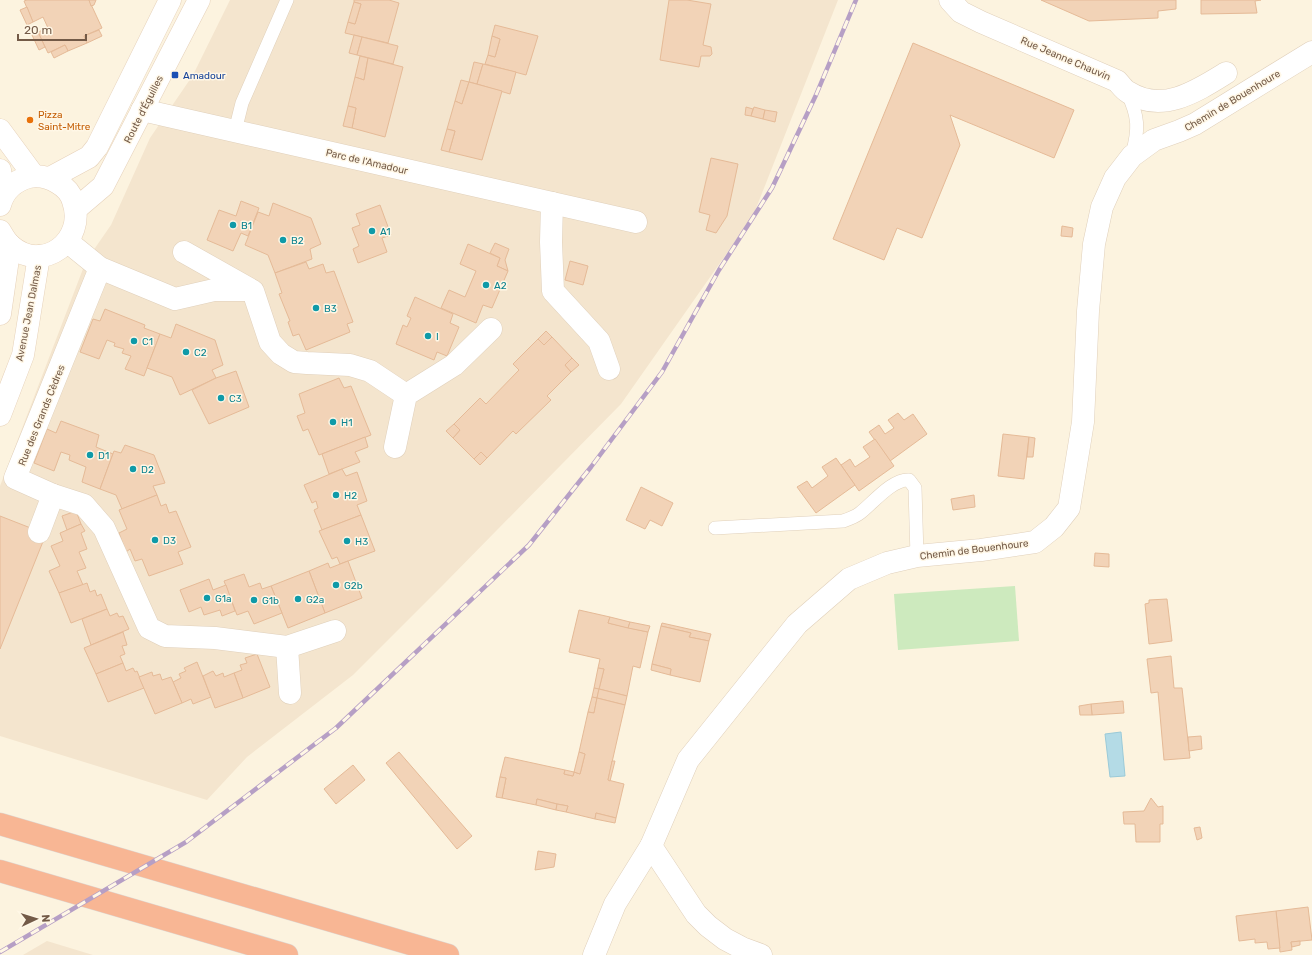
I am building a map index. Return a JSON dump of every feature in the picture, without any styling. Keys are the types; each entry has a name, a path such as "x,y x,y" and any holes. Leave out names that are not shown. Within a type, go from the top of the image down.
{"highway":[{"path":"0,824 448,955"},
{"path":"0,871 287,955"}],"street":[{"path":"1,201 11,186 21,180 42,177 89,157 97,147 170,0"},
{"name":"Route d'Éguilles","path":"76,209 103,186 199,0"},
{"name":"Rue Jeanne Chauvin","path":"950,0 961,12 1117,81 1127,92 1150,101 1173,100 1202,88 1226,73"},
{"name":"Chemin de Bouenhoure","path":"594,955 615,904 652,846 688,760 797,624 849,579 887,563 917,556 981,550 1035,542 1054,527 1069,508 1083,422 1088,310 1094,244 1102,207 1115,178 1132,156 1154,140 1195,124 1312,52"},
{"name":"Parc de l'Amadour","path":"142,110 636,222"},
{"path":"0,130 42,177 62,185 71,196 76,209 77,220 74,232 68,242 60,249 50,254 39,256 23,254 5,238"},
{"path":"0,170 1,201"},
{"path":"552,203 550,242 553,290 599,341 609,369"},
{"path":"0,314 5,238"},
{"path":"68,242 100,268 175,299 214,290 253,290"},
{"path":"184,252 253,290 270,342 281,354 294,362 307,364 350,365 370,371 406,395"},
{"name":"Avenue Jean Dalmas","path":"2,407 23,354 39,256"},
{"name":"Rue des Grands Cèdres","path":"100,268 15,478 53,495 84,506 104,528 149,628 165,636 215,638 287,647 335,631"},
{"path":"395,447 406,395 454,365 491,329"},
{"path":"39,532 53,495"},
{"path":"287,647 290,693"},
{"path":"652,846 696,914 708,926 742,948 761,955"}],"lane":[{"path":"235,131 242,103 287,0"},
{"path":"1127,92 1135,108 1138,124 1137,139 1132,156"},
{"path":"715,528 843,521 859,514 891,486 903,480 908,480 915,488 917,556"}],"shaded area":[{"path":"230,0 838,0 753,216 621,404 353,675 247,757 207,800 0,736 0,486 86,261 111,225 150,138 193,75"},
{"path":"47,941 93,955 23,955"}],"green space":[{"path":"1015,586 1019,641 898,650 894,594"}],"water":[{"path":"1121,732 1125,776 1110,777 1105,734"}],"building":[{"path":"89,0 102,28 84,36 87,43 68,51 65,45 48,53 38,32 48,28 43,17 33,22 24,1"},
{"path":"89,0 96,0 94,5 91,6"},
{"path":"354,0 389,0 399,3 388,43 345,33 348,22 355,24 361,4 354,2"},
{"path":"669,0 687,0 711,4 703,45 711,47 712,54 710,56 701,56 699,67 660,60"},
{"path":"1041,0 1176,0 1176,9 1158,11 1158,18 1089,21"},
{"path":"1201,0 1261,0 1255,1 1257,13 1201,14"},
{"path":"354,2 361,4 355,24 348,22"},
{"path":"27,7 33,22 27,25 20,10"},
{"path":"495,25 538,36 526,75 485,64 488,55 495,57 500,39 492,36"},
{"path":"99,30 102,36 87,43 84,36"},
{"path":"38,32 45,47 39,50 32,35"},
{"path":"354,35 362,37 357,55 349,53"},
{"path":"492,36 500,39 495,57 488,55"},
{"path":"362,37 398,46 393,64 357,55"},
{"path":"913,43 1074,110 1054,158 950,115 960,145 922,238 897,228 884,260 833,239"},
{"path":"65,45 68,51 54,58 51,52"},
{"path":"360,56 368,58 364,80 355,77"},
{"path":"368,58 403,67 385,137 352,128 356,108 348,106 355,77 364,80"},
{"path":"474,62 483,64 477,84 469,82"},
{"path":"483,64 516,72 510,94 477,84"},
{"path":"461,80 469,82 462,104 455,101"},
{"path":"469,82 502,91 482,160 449,152 455,131 447,129 455,101 462,104"},
{"path":"348,106 356,108 352,128 343,126"},
{"path":"746,107 753,109 751,116 745,115"},
{"path":"754,107 765,110 763,119 751,116"},
{"path":"765,110 777,112 775,122 763,119"},
{"path":"447,129 455,131 449,152 441,150"},
{"path":"711,158 738,164 727,216 716,233 706,230 710,215 699,212"},
{"name":"B1","path":"241,201 259,208 248,236 241,233 233,251 207,240 219,210 236,216"},
{"name":"B2","path":"273,203 311,218 321,244 310,249 312,259 275,273 268,255 245,245 258,212 269,216"},
{"name":"A1","path":"380,205 391,235 382,238 387,252 358,263 353,249 359,246 352,228 360,225 356,214"},
{"path":"1062,226 1073,228 1072,237 1061,236"},
{"path":"495,243 509,249 505,260 508,271 497,266 500,258 490,253"},
{"name":"A2","path":"468,244 500,258 497,266 508,271 492,308 483,305 476,323 441,308 449,290 465,297 476,271 460,264"},
{"path":"570,261 588,266 583,285 565,280"},
{"name":"B3","path":"306,262 309,269 323,264 326,273 334,271 353,322 347,324 350,332 306,350 299,334 293,336 288,322 290,321 279,294 282,293 275,273"},
{"name":"I","path":"415,297 453,314 450,323 459,327 447,356 437,352 434,360 396,344 403,325 407,327 411,318 407,316"},
{"name":"C1","path":"105,309 145,325 144,328 160,334 144,376 125,369 131,356 122,353 124,349 114,346 115,343 107,340 99,359 80,352 93,319 100,321"},
{"name":"C2","path":"176,324 215,340 223,365 212,370 216,378 180,395 172,377 147,368 160,334 171,338"},
{"path":"546,331 552,337 544,345 538,339"},
{"path":"552,337 572,358 565,365 571,372 547,396 551,400 516,434 513,431 487,458 481,452 474,459 453,438 460,430 454,424 480,398 486,404 519,370 513,364 538,339 544,345"},
{"path":"572,358 579,365 571,372 565,365"},
{"name":"C3","path":"236,371 249,407 209,424 192,390 216,378"},
{"name":"H1","path":"339,378 344,388 351,386 371,435 319,455 308,429 303,431 297,416 305,413 299,394"},
{"path":"898,413 904,420 913,414 927,434 890,461 869,432 879,425 885,434 894,428 888,420"},
{"name":"D1","path":"61,421 99,435 96,447 113,454 100,489 82,482 86,467 69,460 70,455 61,452 54,471 34,463 47,429 56,433"},
{"path":"454,424 460,430 453,438 446,431"},
{"path":"1003,434 1029,437 1024,479 998,476"},
{"path":"365,437 368,447 355,452 360,462 329,474 322,454"},
{"path":"1029,437 1035,438 1033,457 1027,457"},
{"path":"875,439 894,466 859,491 841,465 850,459 855,467 870,457 863,447"},
{"name":"D2","path":"125,445 154,455 165,483 153,486 157,495 122,509 116,495 100,489 114,451 121,453"},
{"path":"481,452 487,458 480,465 474,459"},
{"path":"836,458 855,485 816,513 797,487 807,481 812,488 828,476 822,467"},
{"name":"H2","path":"342,469 346,476 357,472 367,501 357,505 361,515 322,530 314,510 318,508 316,501 312,503 304,485"},
{"path":"641,487 673,503 662,526 650,520 645,529 626,520"},
{"name":"D3","path":"157,495 161,506 166,504 169,513 176,511 191,547 178,552 183,564 149,576 142,559 135,561 130,549 126,552 119,533 127,529 119,510"},
{"path":"974,495 975,507 953,510 951,499"},
{"path":"76,511 81,524 67,530 62,516"},
{"name":"H3","path":"361,515 375,551 340,564 337,557 332,559 319,531"},
{"path":"0,516 46,534 0,649"},
{"path":"81,524 85,531 81,533 87,549 79,552 86,568 77,571 83,585 59,593 49,571 60,566 51,546 63,541 60,533"},
{"path":"1095,553 1109,554 1109,567 1094,566"},
{"name":"G2b","path":"348,561 362,598 325,613 309,571 328,563 330,568"},
{"name":"G2a","path":"309,571 325,613 288,628 271,586"},
{"name":"G1b","path":"244,574 249,587 260,583 262,589 271,586 282,613 254,624 248,611 237,615 224,581"},
{"name":"G1a","path":"209,579 213,590 226,585 235,611 222,616 220,610 204,615 201,607 189,612 180,590"},
{"path":"87,583 90,592 95,590 97,596 101,594 107,609 71,623 59,593"},
{"path":"1167,599 1172,641 1149,644 1145,604 1149,603 1149,600"},
{"path":"107,609 110,616 117,613 119,617 123,616 129,629 91,645 82,619"},
{"path":"579,610 610,617 608,623 648,632 640,668 633,666 627,696 599,689 604,669 598,668 600,659 569,652"},
{"path":"610,617 630,622 628,628 608,623"},
{"path":"630,622 650,626 648,632 628,628"},
{"path":"662,623 711,634 709,641 689,637 691,633 661,626"},
{"path":"661,626 691,633 689,637 709,641 700,682 670,675 671,669 652,664"},
{"path":"123,632 127,645 122,646 125,654 120,656 123,663 96,674 84,648"},
{"path":"257,654 270,687 243,698 234,673 242,670 240,665 247,663 245,658"},
{"path":"1171,656 1174,688 1182,688 1190,758 1164,760 1158,692 1151,693 1147,659"},
{"path":"197,662 211,697 193,704 191,699 182,703 173,682 181,678 179,674 186,671 184,668"},
{"path":"123,663 126,671 133,668 135,672 137,671 144,688 108,702 96,674"},
{"path":"652,664 671,669 670,675 651,670"},
{"path":"598,668 604,669 599,689 594,688"},
{"path":"213,671 216,676 223,673 224,677 234,673 243,698 215,708 203,676"},
{"path":"152,672 153,676 160,674 162,680 171,677 182,703 155,714 139,677"},
{"path":"594,688 599,689 597,698 592,697"},
{"path":"599,689 627,696 625,705 597,698"},
{"path":"592,697 597,698 594,713 588,712"},
{"path":"597,698 625,705 608,780 624,784 616,818 596,813 595,819 566,812 568,806 537,799 536,805 502,798 506,778 500,777 505,757 565,770 564,774 573,776 574,772 580,774 585,754 579,752 588,712 594,713"},
{"path":"1123,701 1124,713 1092,715 1091,704"},
{"path":"1091,704 1092,715 1080,715 1079,706"},
{"path":"1201,736 1202,749 1189,751 1188,737"},
{"path":"399,752 472,836 457,849 386,763"},
{"path":"579,752 585,754 580,774 574,772"},
{"path":"612,761 615,761 610,781 608,780"},
{"path":"353,765 365,780 336,804 324,789"},
{"path":"565,770 574,772 573,776 564,774"},
{"path":"500,777 506,778 502,798 496,797"},
{"path":"1151,798 1158,807 1163,806 1163,824 1160,824 1160,842 1136,842 1135,824 1124,824 1123,812 1144,811"},
{"path":"537,799 557,804 556,810 536,805"},
{"path":"557,804 568,806 566,812 556,810"},
{"path":"596,813 616,818 615,823 595,819"},
{"path":"1200,827 1202,838 1197,840 1194,828"},
{"path":"538,851 556,854 554,867 535,870"},
{"path":"1308,907 1312,940 1291,942 1292,950 1280,952 1276,911"},
{"path":"1276,911 1280,948 1268,949 1267,942 1255,943 1255,939 1239,941 1236,916"},
{"path":"1300,941 1300,945 1292,947 1291,942"}],"railway":[{"path":"0,952 186,842 336,728 529,545 591,467 662,372 719,270 772,188 816,95 856,0"}],"place":[{"name":"Amadour","path":"175,75"},
{"name":"Pizza Saint-Mitre","path":"30,120"},
{"name":"B1","path":"233,225"},
{"name":"A1","path":"372,231"},
{"name":"B2","path":"283,240"},
{"name":"A2","path":"486,285"},
{"name":"B3","path":"316,308"},
{"name":"I","path":"428,336"},
{"name":"C1","path":"134,341"},
{"name":"C2","path":"186,352"},
{"name":"C3","path":"221,398"},
{"name":"H1","path":"333,422"},
{"name":"D1","path":"90,455"},
{"name":"D2","path":"133,469"},
{"name":"H2","path":"336,495"},
{"name":"D3","path":"155,540"},
{"name":"H3","path":"347,541"},
{"name":"G2b","path":"336,585"},
{"name":"G1a","path":"207,598"},
{"name":"G2a","path":"298,599"},
{"name":"G1b","path":"254,600"}]}
